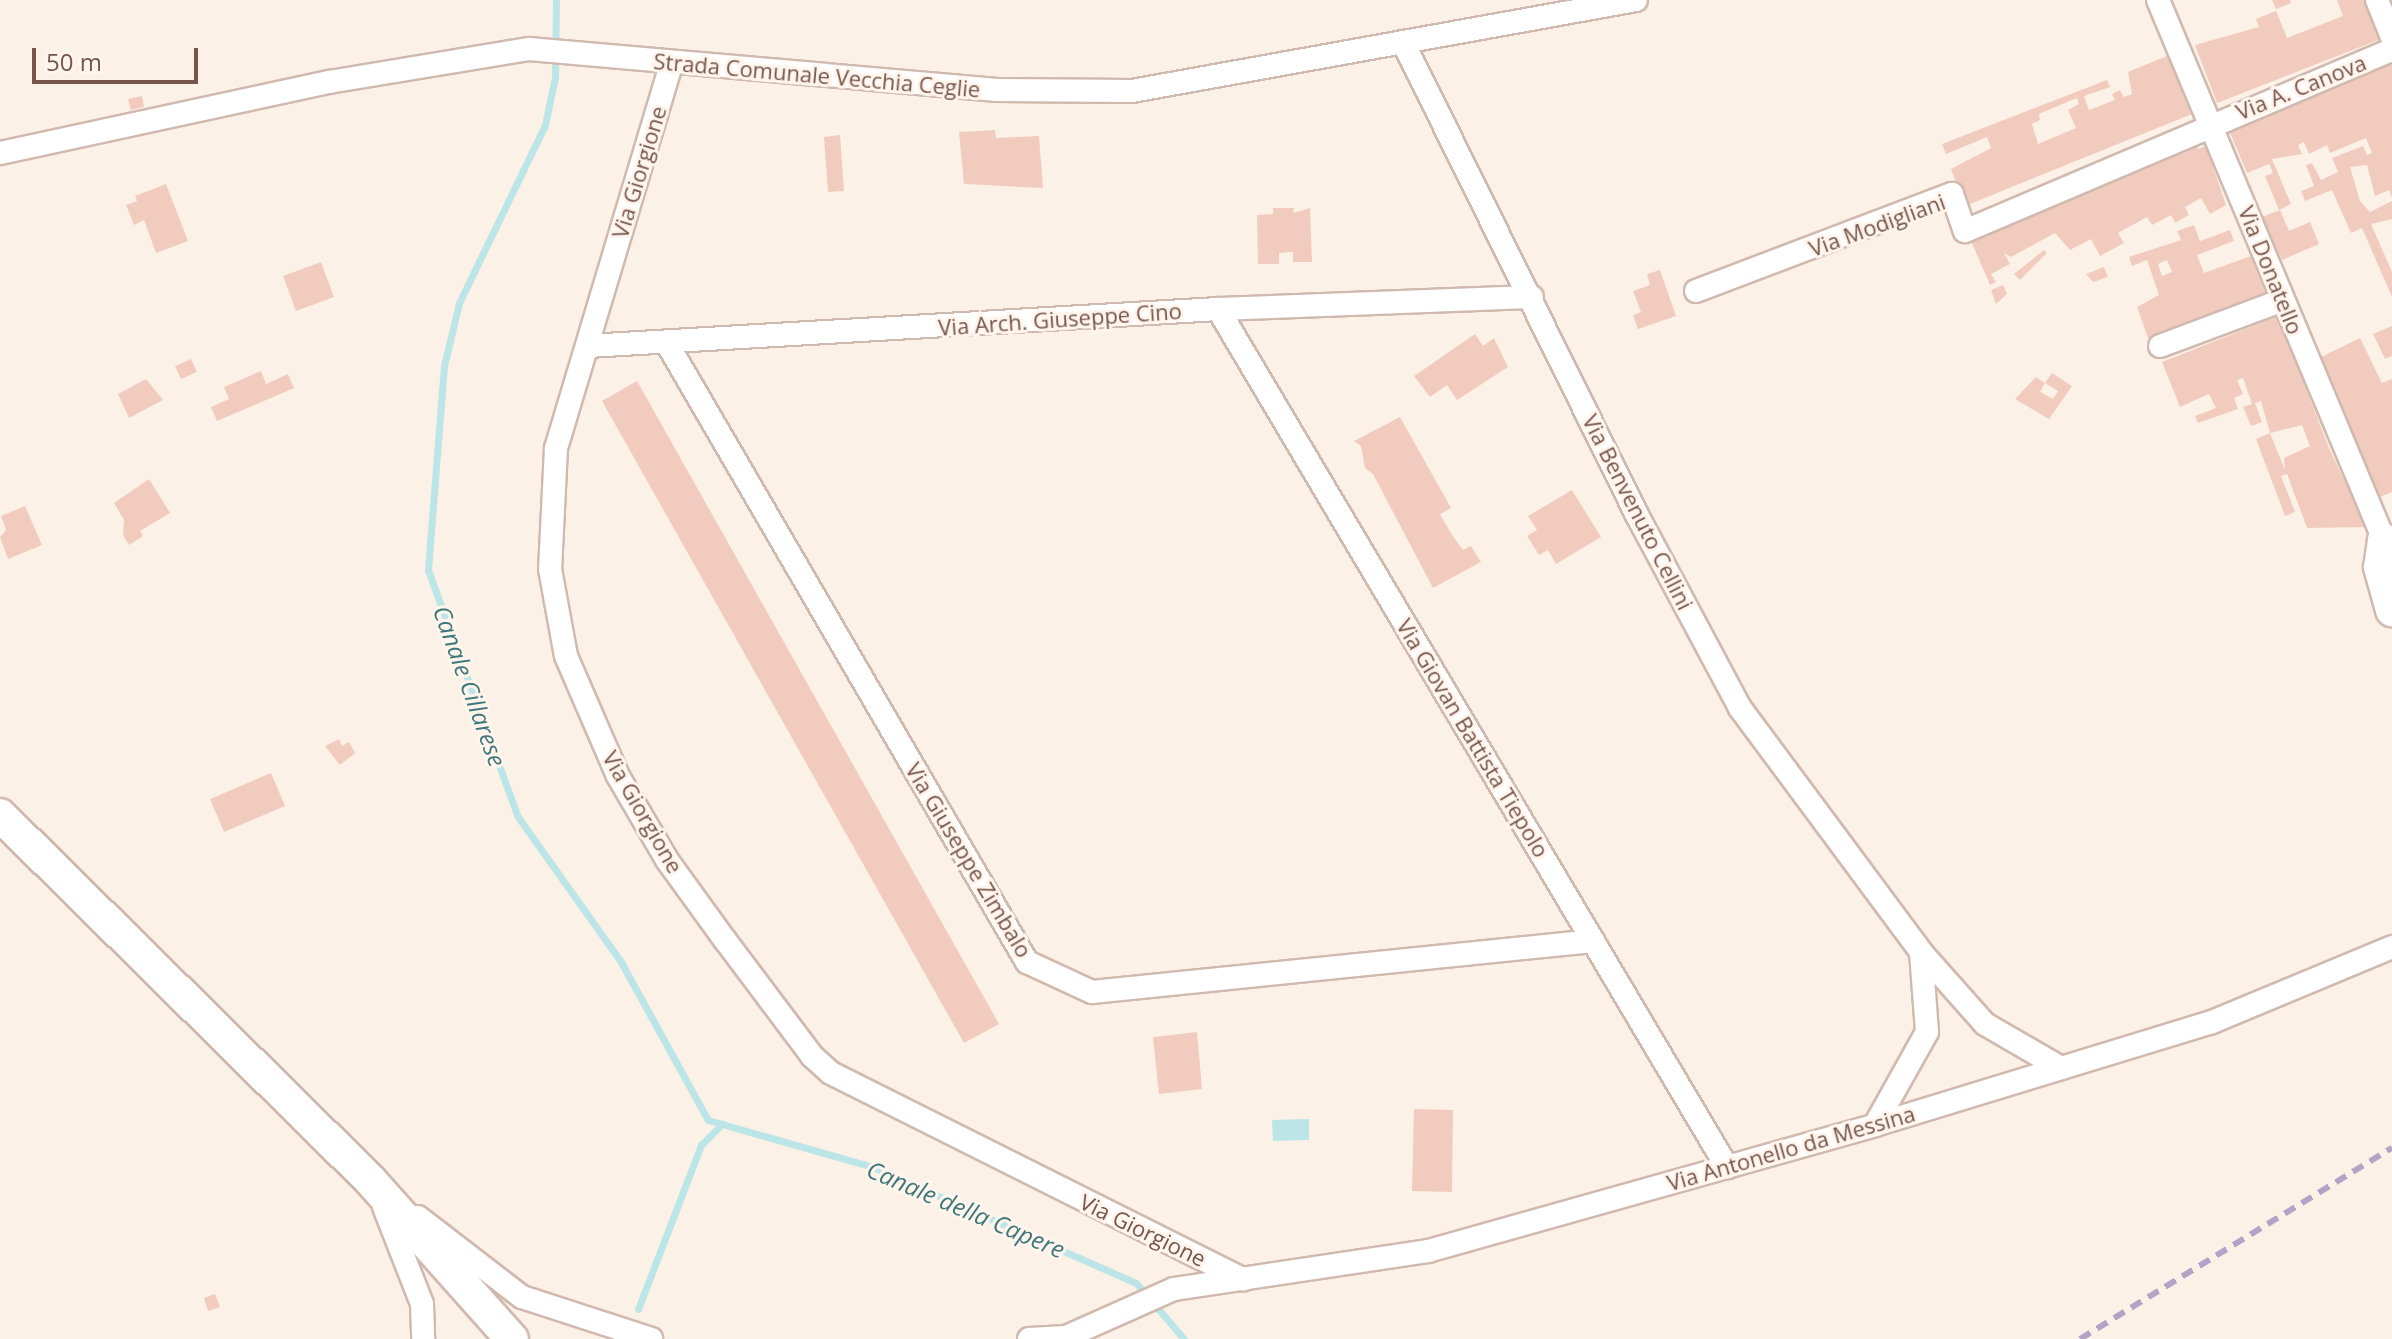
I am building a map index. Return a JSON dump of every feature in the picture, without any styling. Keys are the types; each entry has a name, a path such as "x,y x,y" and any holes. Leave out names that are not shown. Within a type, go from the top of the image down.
{"main road":[{"path":"2388,540 2380,567 2392,610"},
{"path":"0,815 371,1181 512,1339"}],"street":[{"name":"Strada Comunale Vecchia Ceglie","path":"0,153 329,82 529,49 584,51 671,65 997,90 1132,91 1636,0"},
{"name":"Via Donatello","path":"2158,0 2283,300 2388,540"},
{"path":"2377,0 2392,37"},
{"name":"Via Benvenuto Cellini","path":"1403,42 1532,297 1637,515 1740,708 1921,952 1985,1024 2061,1068"},
{"name":"Via A. Canova","path":"2211,124 2392,50"},
{"name":"Via Giorgione","path":"671,65 556,448 550,569 566,656 618,776 667,860 812,1056 831,1073 1243,1279"},
{"name":"Via Modigliani","path":"1696,291 1952,194 1965,231 2211,124"},
{"name":"Via Arch. Giuseppe Cino","path":"588,346 668,345 1218,309 1532,297"},
{"path":"2160,346 2283,300"},
{"name":"Via Giovan Battista Tiepolo","path":"1218,309 1727,1167"},
{"name":"Via Giuseppe Zimbalo","path":"668,345 1027,962 1092,992 1593,941"},
{"name":"Via Antonello da Messina","path":"1029,1339 1066,1337 1130,1312 1174,1289 1428,1251 1875,1125 2212,1022 2392,947"},
{"path":"1875,1125 1927,1032 1921,952"},
{"path":"371,1181 522,1297 641,1338"},
{"path":"371,1181 422,1304 423,1339"},
{"path":"604,1339 641,1338"}],"water":[{"path":"1309,1119 1309,1140 1273,1141 1272,1120"}],"building":[{"path":"2272,0 2290,0 2291,3 2276,9"},
{"path":"2337,0 2372,0 2386,37 2217,103 2195,45 2259,27 2256,19 2276,11 2287,38 2343,16"},
{"path":"2167,56 2192,114 1965,206 1951,169 1991,148 1987,137 1946,154 1942,144 2107,80 2110,87 2084,96 2089,110 2115,100 2112,94 2120,90 2124,97 2132,94 2128,72","holes":["2077,98 2079,104 2068,110 2076,128 2038,144 2032,124 2040,120 2039,114"]},
{"path":"2392,63 2392,198 2389,190 2375,196 2367,165 2350,167 2360,201 2370,212 2392,201 2392,219 2371,224 2392,272 2392,297 2362,228 2351,233 2332,190 2305,201 2301,191 2314,186 2306,165 2312,163 2321,180 2338,172 2332,158 2363,146 2367,155 2372,153 2366,138 2330,153 2327,145 2309,154 2304,142 2298,145 2302,154 2272,159 2291,204 2279,210 2265,176 2273,173 2269,164 2247,173 2228,128"},
{"path":"142,96 144,107 131,110 128,99"},
{"path":"995,130 996,138 1039,136 1043,188 964,184 959,132"},
{"path":"840,135 844,191 828,192 824,137"},
{"path":"2195,142 2198,149 2206,146 2226,205 2210,214 2201,198 2185,207 2189,215 2175,223 2171,215 2152,225 2147,217 2118,233 2124,243 2100,256 2091,239 2070,250 2055,233 2011,257 2004,253 2010,264 1991,274 1996,282 1990,285 1968,234"},
{"path":"166,184 188,241 156,253 144,220 134,225 126,205 137,201 135,196"},
{"path":"1273,208 1294,208 1293,213 1310,208 1312,262 1293,262 1293,252 1279,253 1279,264 1258,264 1257,215 1273,214"},
{"path":"2280,210 2289,231 2310,222 2319,244 2282,260 2262,217"},
{"path":"2194,225 2200,241 2230,230 2234,241 2197,255 2204,273 2251,256 2268,294 2148,338 2137,307 2159,295 2147,260 2132,266 2129,257 2181,240 2177,231","holes":["2167,260 2172,272 2162,276 2158,264"]},
{"path":"2044,250 2047,253 2020,280 2014,274"},
{"path":"321,262 334,297 296,311 283,276"},
{"path":"2104,267 2108,277 2093,282 2086,274"},
{"path":"1660,270 1676,316 1638,329 1633,315 1641,312 1633,291 1650,285 1647,274"},
{"path":"2003,285 2007,294 1996,304 1991,290"},
{"path":"2278,316 2329,448 2366,527 2307,528 2287,474 2281,476 2295,512 2285,516 2256,439 2270,433 2261,401 2255,403 2262,422 2251,426 2243,407 2252,404 2243,378 2237,380 2243,394 2234,398 2238,409 2198,423 2195,416 2216,408 2209,394 2180,407 2162,362","holes":["2302,425 2310,446 2284,458 2285,470 2270,433"]},
{"path":"2392,326 2392,356 2385,359 2373,334"},
{"path":"1475,334 1483,346 1494,338 1508,367 1457,400 1447,385 1430,397 1414,376"},
{"path":"2360,338 2382,383 2392,379 2392,492 2378,498 2317,359"},
{"path":"191,359 197,372 181,379 175,366"},
{"path":"261,371 266,384 288,374 294,388 217,421 211,407 229,399 224,387"},
{"path":"2052,373 2072,386 2049,419 2015,399 2036,377 2045,383","holes":["2045,383 2058,391 2053,399 2040,392"]},
{"path":"146,379 163,400 129,418 118,394"},
{"path":"637,381 999,1024 964,1043 602,401"},
{"path":"1400,417 1451,508 1440,514 1463,550 1471,546 1481,562 1433,588 1373,474 1365,468 1361,446 1354,441"},
{"path":"149,479 170,513 140,531 143,536 129,545 123,535 124,520 114,503"},
{"path":"1572,490 1601,537 1556,564 1548,550 1539,555 1527,536 1537,530 1528,516"},
{"path":"25,506 42,545 8,559 0,537 6,530 1,516"},
{"path":"339,739 342,746 349,742 355,753 340,765 325,746"},
{"path":"271,773 285,806 224,832 210,799"},
{"path":"1197,1032 1202,1089 1159,1094 1153,1037"},
{"path":"1414,1109 1453,1110 1452,1192 1412,1191"},
{"path":"215,1294 220,1307 208,1311 204,1298"}],"waterway":[{"name":"Canale Cillarese","path":"556,0 555,77 545,125 459,303 444,366 428,570 518,817 621,962 708,1120 873,1167 1136,1283 1184,1339"},
{"name":"Canale Cillarese","path":"638,1309 701,1145 722,1124"}],"railway":[{"path":"2080,1339 2392,1148"}],"water label":[{"name":"Canale della Capere","path":"966,1209"}]}
